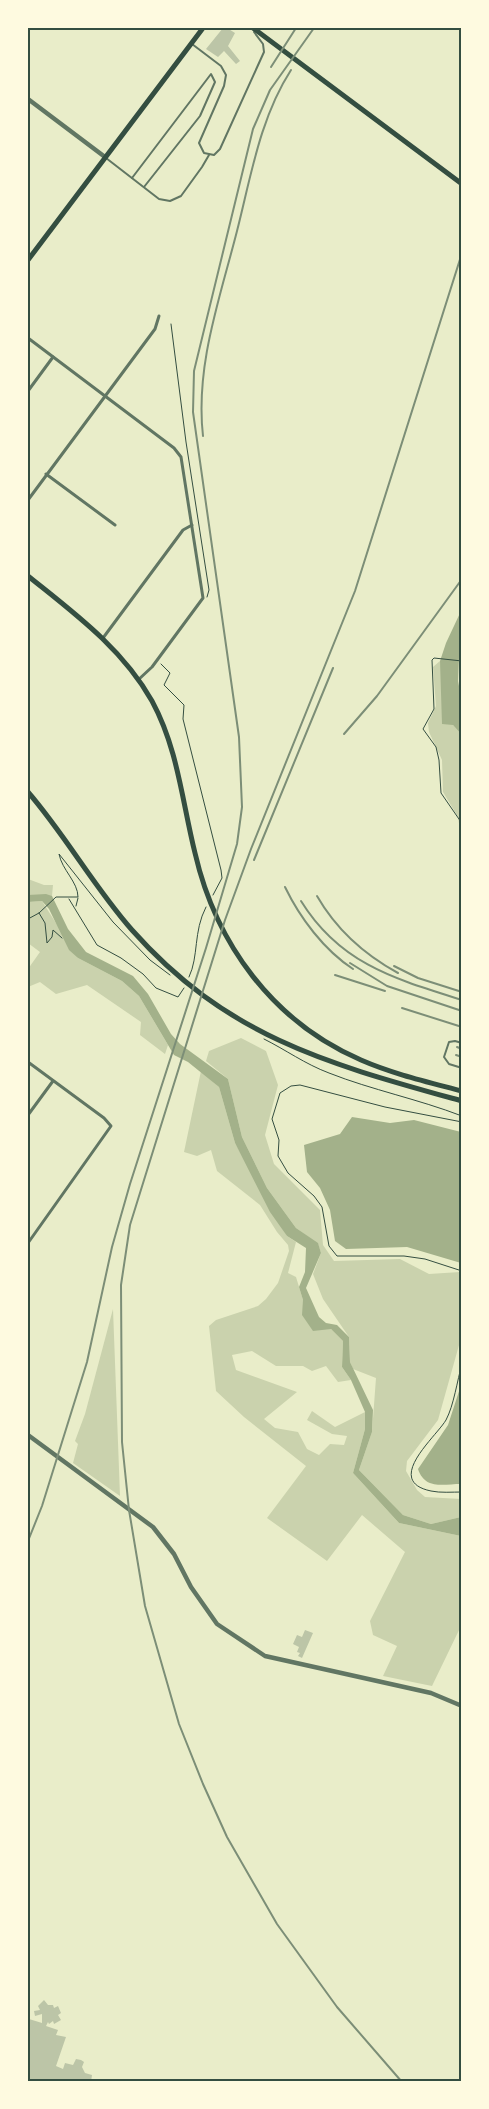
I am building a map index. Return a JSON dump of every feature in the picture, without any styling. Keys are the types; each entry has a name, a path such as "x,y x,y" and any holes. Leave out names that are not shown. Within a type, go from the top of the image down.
{"main road":[{"path":"28,260 203,28"},
{"path":"252,28 462,184"},
{"path":"28,576 103,638 138,680 155,708 171,745 182,784 202,882 221,928 246,969 279,1006 313,1033 369,1063 462,1092"},
{"path":"28,792 109,902 172,974 230,1015 288,1048 365,1074 462,1101"}],"street":[{"path":"28,99 105,157"},
{"path":"28,500 155,329 159,316"},
{"path":"28,338 174,448 181,457 203,592 201,603 158,660 138,680"},
{"path":"28,391 53,357"},
{"path":"46,474 115,524"},
{"path":"103,638 183,530 192,525"},
{"path":"28,1062 109,1122 111,1126 28,1243"},
{"path":"28,1115 53,1081"},
{"path":"28,1435 152,1527 174,1554 191,1587 217,1624 241,1642 265,1656 431,1692 462,1706"}],"lane":[{"path":"208,155 216,153 220,149 264,52 263,44 252,28"},
{"path":"191,43 221,66 226,75 224,86 199,143 202,150 208,155"},
{"path":"132,178 211,74 214,76 215,82 200,116 144,187"},
{"path":"105,157 159,199 176,200 202,168 208,155"},
{"path":"462,1042 454,1040 449,1042 444,1057 449,1064 462,1068"}],"path":[{"path":"171,324 186,442 209,590 206,602 201,603"},
{"path":"462,661 439,658 432,660 434,708 423,729 436,747 440,760 441,793 461,822 462,830"},
{"path":"158,660 170,673 164,685 184,705 183,718 221,870 222,878 212,897"},
{"path":"75,907 78,892 60,862 59,854 113,922 150,960 172,974"},
{"path":"28,919 39,913 56,897 78,898"},
{"path":"68,898 97,946 121,958 143,974 156,988 178,997 185,985"},
{"path":"188,978 193,968 198,928 208,903"},
{"path":"39,913 45,923 47,943 52,937 52,930 62,938"},
{"path":"288,1048 302,1061 329,1073 427,1102 462,1116"},
{"path":"462,1122 385,1107 300,1085 292,1086 280,1093 272,1119 279,1140 278,1156 288,1174 314,1196 322,1207 329,1246 337,1256 418,1258 462,1271"},
{"path":"462,1364 446,1419 416,1458 411,1472 415,1482 431,1491 462,1492"}],"shaded area":[{"path":"461,611 458,681 461,696 461,734 453,725 442,724 440,661"},
{"path":"440,661 453,725 461,734 461,836 458,817 443,792 442,760 429,732 428,723 436,706 433,667"},
{"path":"28,879 44,885 53,885 52,896 28,895"},
{"path":"46,894 52,896 68,929 86,952 133,976 148,994 171,1034 180,1044 228,1079 242,1137 267,1188 296,1228 318,1243 321,1253 306,1288 319,1317 326,1323 337,1325 349,1337 350,1362 373,1410 372,1432 359,1470 403,1515 431,1524 461,1517 461,1536 399,1523 353,1473 365,1429 365,1412 351,1380 342,1367 343,1341 331,1329 313,1331 302,1315 303,1300 299,1287 305,1272 306,1248 287,1236 270,1212 235,1143 219,1087 188,1062 174,1055 139,996 122,981 78,958 69,950 49,909 42,901 28,902 28,895"},
{"path":"42,901 78,958 122,981 139,996 168,1045 165,1054 140,1035 141,1022 87,985 56,994 40,982 28,987 28,969 40,952 28,943 28,902"},
{"path":"241,1038 266,1051 278,1085 265,1135 274,1164 320,1210 323,1245 334,1261 400,1259 429,1274 460,1272 461,1274 461,1338 438,1420 407,1461 406,1471 417,1490 425,1497 461,1499 461,1517 431,1524 403,1515 359,1470 372,1432 376,1378 353,1369 350,1362 349,1337 323,1299 313,1274 321,1253 318,1244 296,1228 267,1188 242,1137 228,1079 206,1061 209,1051"},
{"path":"201,1071 219,1087 235,1143 287,1236 296,1242 288,1273 296,1277 303,1300 303,1315 331,1329 343,1341 342,1367 351,1380 338,1382 326,1366 312,1371 303,1366 276,1366 252,1351 232,1355 236,1370 297,1392 264,1419 275,1428 298,1432 307,1449 319,1455 330,1444 344,1445 347,1436 332,1434 307,1420 312,1411 335,1427 365,1412 365,1429 353,1473 399,1523 461,1536 461,1626 432,1686 383,1676 397,1646 373,1635 370,1621 405,1552 362,1515 327,1561 267,1518 306,1466 244,1417 216,1391 209,1326 216,1320 258,1306 266,1299 278,1283 289,1251 288,1245 277,1232 260,1205 217,1171 211,1150 197,1156 184,1152"},
{"path":"352,1117 390,1123 414,1120 461,1132 461,1263 407,1247 346,1249 335,1241 330,1210 320,1188 307,1172 304,1145 340,1134"},
{"path":"113,1309 120,1496 73,1463 78,1444 75,1441 85,1414"},
{"path":"461,1385 461,1484 441,1485 430,1483 421,1476 418,1469 448,1425"}],"building":[{"path":"223,28 227,28 235,33 228,46 240,61 236,64 224,51 218,57 206,49"},
{"path":"305,1630 313,1633 302,1658 298,1656 300,1653 297,1652 299,1647 293,1644 297,1635 302,1637"},
{"path":"44,2000 48,2005 53,2005 54,2008 58,2006 61,2013 58,2015 61,2020 54,2024 53,2021 49,2024 48,2022 46,2026 58,2030 56,2035 66,2037 56,2066 63,2069 65,2063 73,2065 76,2059 81,2060 84,2062 82,2067 85,2073 92,2075 91,2082 67,2079 64,2082 28,2082 28,2024 29,2019 42,2023 42,2014 35,2016 34,2011 40,2010 38,2006"}],"railway":[{"path":"271,67 296,28"},
{"path":"28,1541 42,1506 87,1362 112,1247 130,1184 206,948 237,844 242,807 239,737 193,412 194,371 253,129 270,90 314,28"},
{"path":"203,436 201,410 203,384 206,358 217,307 264,128 280,88 291,70"},
{"path":"402,2082 337,2007 277,1924 227,1837 179,1724 145,1606 129,1510 122,1442 121,1285 130,1225 225,920 251,849 355,591 462,253"},
{"path":"344,734 377,696 462,579"},
{"path":"254,860 333,668"},
{"path":"285,887 305,922 332,953 353,969"},
{"path":"317,896 333,919 352,940 374,958 398,973"},
{"path":"301,901 316,922 333,940 351,954 392,976 462,1000"},
{"path":"350,963 387,986 462,1011"},
{"path":"394,966 418,978 462,992"},
{"path":"335,975 385,991"},
{"path":"402,1008 462,1027"},
{"path":"457,1047 462,1049"},
{"path":"456,1055 462,1057"}]}
